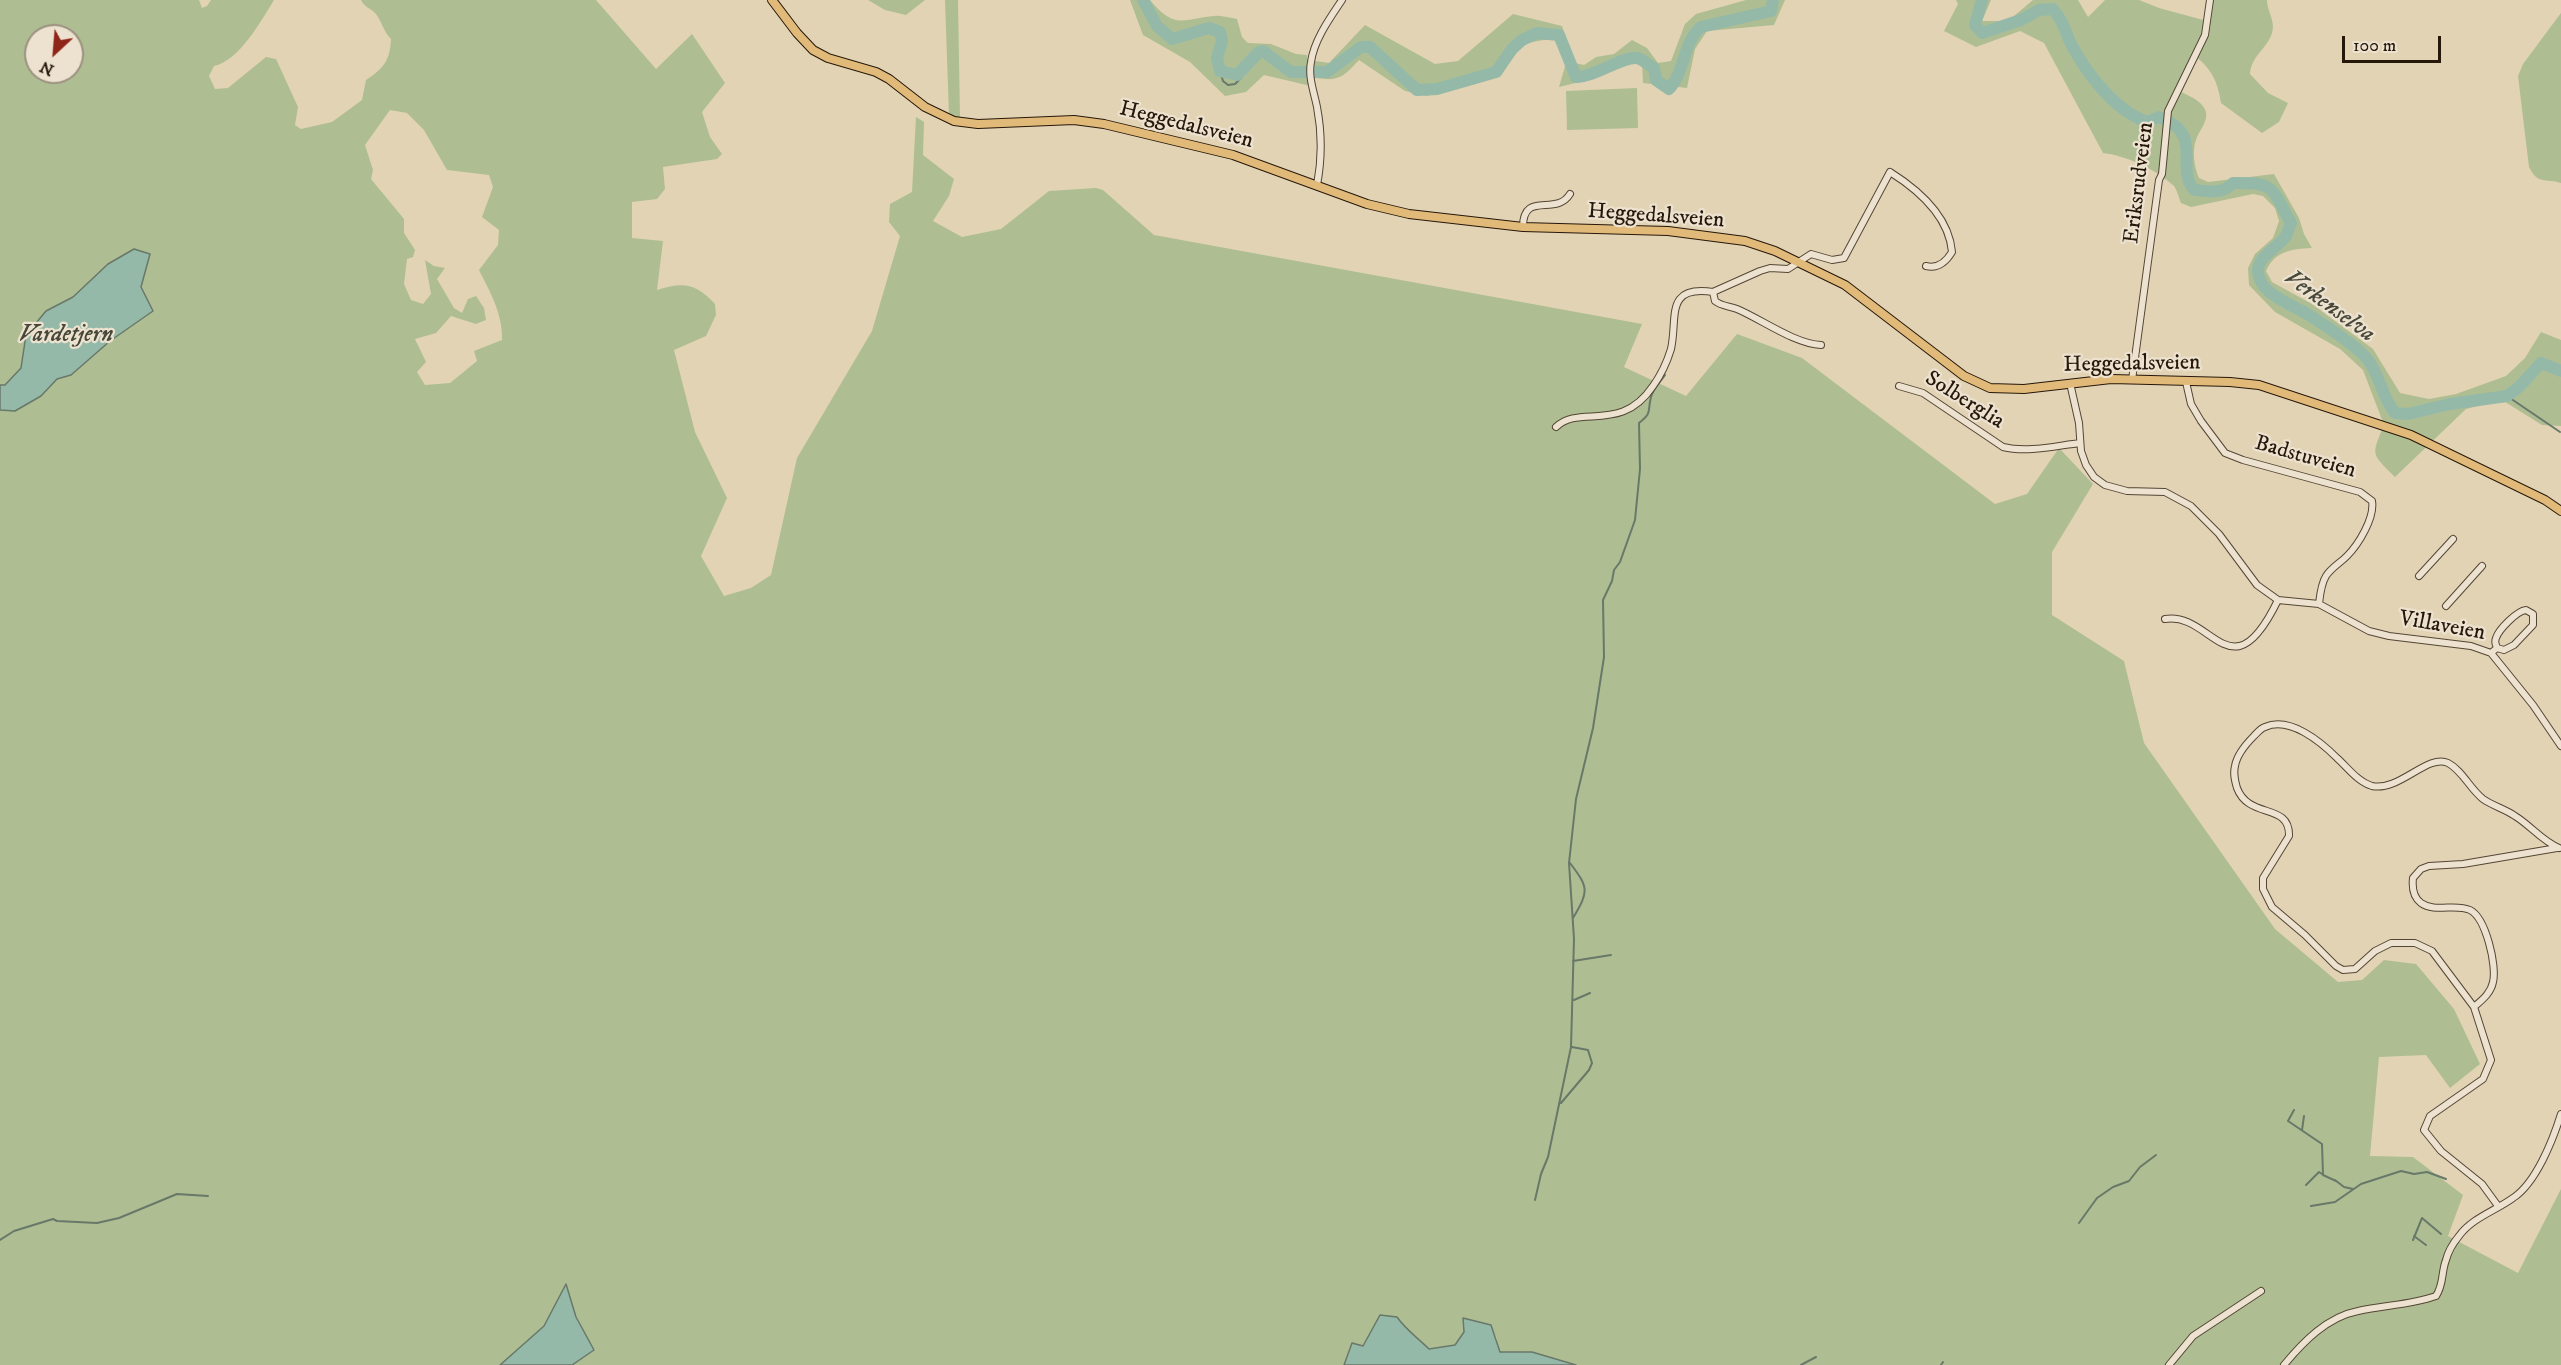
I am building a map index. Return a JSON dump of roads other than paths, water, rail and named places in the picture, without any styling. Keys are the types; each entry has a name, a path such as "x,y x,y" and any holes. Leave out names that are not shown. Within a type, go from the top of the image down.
{"main road":[{"name":"Heggedalsveien","path":"772,0 813,50 828,58 876,72 889,79 925,107 954,121 979,124 1089,121 1232,154 1394,212 1522,227 1668,231 1745,242 1797,261 1857,293 1934,354 1978,383 2006,390 2070,383 2132,380 2230,382 2259,385 2384,425 2436,446 2546,501 2561,511"}],"street":[{"path":"1317,185 1321,165 1321,133 1310,73 1316,45 1342,0"},
{"name":"Eriksrudveien","path":"2132,380 2159,180 2162,174 2167,120 2171,101 2196,57 2205,35 2210,0"},
{"path":"1556,427 1568,419 1604,417 1624,412 1643,399 1667,359 1674,332 1673,311 1676,303 1686,295 1695,292 1713,292 1770,268 1788,269 1811,254 1832,260 1844,258 1890,172 1903,180 1938,214 1946,232 1952,248 1949,256 1943,264 1926,266"},
{"path":"1522,227 1527,209 1560,202 1570,194"},
{"path":"1713,292 1714,301 1720,305 1737,309 1805,341 1821,345"},
{"name":"Badstuveien","path":"2186,382 2191,404 2225,453 2360,492 2372,501 2373,507 2362,534 2349,554 2332,568 2324,580 2319,604"},
{"path":"2070,383 2079,423 2080,442 2086,465 2094,477 2104,485 2127,491 2165,492 2192,506 2219,534 2257,585 2278,600 2257,632 2248,642 2239,646 2221,644 2182,620 2165,619"},
{"name":"Solberglia","path":"1899,386 1923,393 2003,447 2013,450 2030,449 2080,442"},
{"path":"2419,576 2453,539"},
{"path":"2446,606 2482,567"},
{"name":"Villaveien","path":"2278,600 2319,604 2369,631 2389,636 2494,651 2561,746"},
{"path":"2526,610 2534,615 2533,624 2514,645 2504,650 2494,651 2497,635 2520,611 2526,610"},
{"path":"2499,1206 2482,1184 2441,1151 2424,1130 2430,1116 2483,1079 2488,1071 2491,1060 2474,1007 2437,957 2426,948 2415,943 2391,943 2375,951 2355,969 2343,970 2272,907 2263,889 2264,878 2289,836 2289,829 2281,816 2256,808 2241,797 2234,776 2235,765 2241,752 2264,727 2278,726 2294,728 2317,741 2366,783 2381,787 2392,785 2436,762 2445,761 2455,767 2482,798 2513,815 2551,845 2560,848"},
{"path":"2474,1007 2483,999 2493,984 2493,964 2479,916 2461,907 2435,908 2421,903 2413,891 2413,878 2421,869 2429,866 2463,864 2560,848"},
{"path":"2284,1365 2301,1344 2325,1325 2355,1311 2436,1296 2442,1288 2445,1261 2460,1235 2499,1206 2514,1198 2537,1169 2549,1147 2561,1114"},
{"path":"2169,1365 2180,1348 2193,1336 2261,1291"}],"water":[{"name":"Vardetjern","path":"134,249 150,254 141,287 153,311 110,341 71,375 57,379 41,396 15,411 0,410 0,385 5,385 21,368 26,335 46,311 73,297 108,264"},
{"path":"566,1284 576,1317 594,1350 572,1365 500,1365 544,1326"},
{"path":"1380,1315 1397,1317 1429,1349 1455,1345 1464,1332 1463,1318 1491,1325 1500,1352 1532,1352 1576,1365 1344,1365 1352,1343 1363,1346"}],"waterway":[{"name":"Verkenselva","path":"1143,0 1157,26 1172,39 1209,28 1220,32 1222,41 1217,58 1220,71 1237,75 1259,52 1263,51 1291,72 1327,72 1361,47 1370,47 1417,90 1437,89 1496,72 1512,49 1522,40 1537,33 1559,35 1576,77 1592,74 1624,60 1637,58 1654,68 1656,80 1669,89 1678,74 1690,41 1701,27 1771,11 1773,0"},
{"name":"Verkenselva","path":"1982,0 1975,25 1982,33 2021,20 2039,10 2053,9 2084,66 2112,100 2147,122 2159,117 2173,124 2181,132 2187,151 2189,180 2194,190 2220,191 2233,183 2257,184 2271,190 2291,223 2286,236 2261,261 2258,271 2260,279 2270,293 2323,324 2363,355 2372,366 2395,413 2408,414 2450,404 2507,396 2519,387 2541,363 2561,371"},
{"path":"1220,71 1223,81 1228,85 1235,84 1241,78 1242,70"},
{"path":"1535,1200 1548,1157 1571,1047 1574,939 1569,863 1576,799 1593,728 1604,657 1603,600 1635,520 1640,469 1639,423 1648,414 1652,394 1665,375"},
{"path":"2507,396 2560,432"},
{"path":"1570,863 1581,878 1585,890 1582,902 1573,918"},
{"path":"1573,961 1611,955"},
{"path":"1574,1000 1590,993"},
{"path":"1561,1103 1589,1070 1592,1063 1588,1050 1572,1047"},
{"path":"2294,1110 2288,1121 2322,1144 2323,1175 2336,1181"},
{"path":"2302,1130 2304,1116"},
{"path":"2079,1223 2097,1198 2113,1187 2129,1181 2140,1167 2156,1155"},
{"path":"2311,1206 2335,1202 2361,1184 2401,1171 2414,1174 2427,1172 2446,1179"},
{"path":"2306,1185 2319,1172 2322,1174"},
{"path":"2335,1180 2344,1187 2353,1189"},
{"path":"0,1240 14,1231 53,1219 97,1223 119,1218 177,1194 208,1196"},
{"path":"2413,1240 2422,1218 2441,1234"},
{"path":"2414,1236 2426,1245"},
{"path":"1801,1365 1816,1357"}]}
